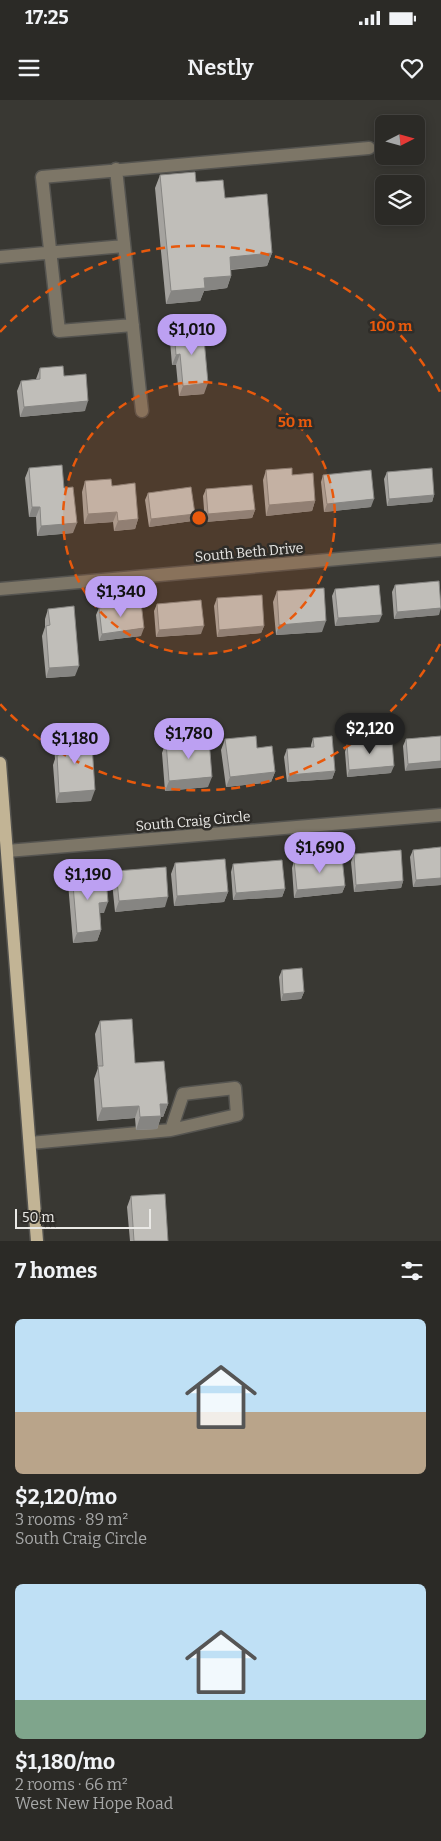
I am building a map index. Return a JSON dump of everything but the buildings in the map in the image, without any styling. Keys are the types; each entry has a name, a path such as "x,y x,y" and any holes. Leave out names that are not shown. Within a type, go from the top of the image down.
{"main road":[{"path":"0,763 37,1241"}],"street":[{"path":"133,325 58,331 42,177 369,148"},
{"path":"116,169 142,411"},
{"path":"0,257 124,246"},
{"name":"South Beth Drive","path":"0,589 441,550"},
{"name":"South Craig Circle","path":"7,851 441,815"},
{"path":"30,1143 171,1130 237,1116 235,1088 184,1094 171,1130"}]}
